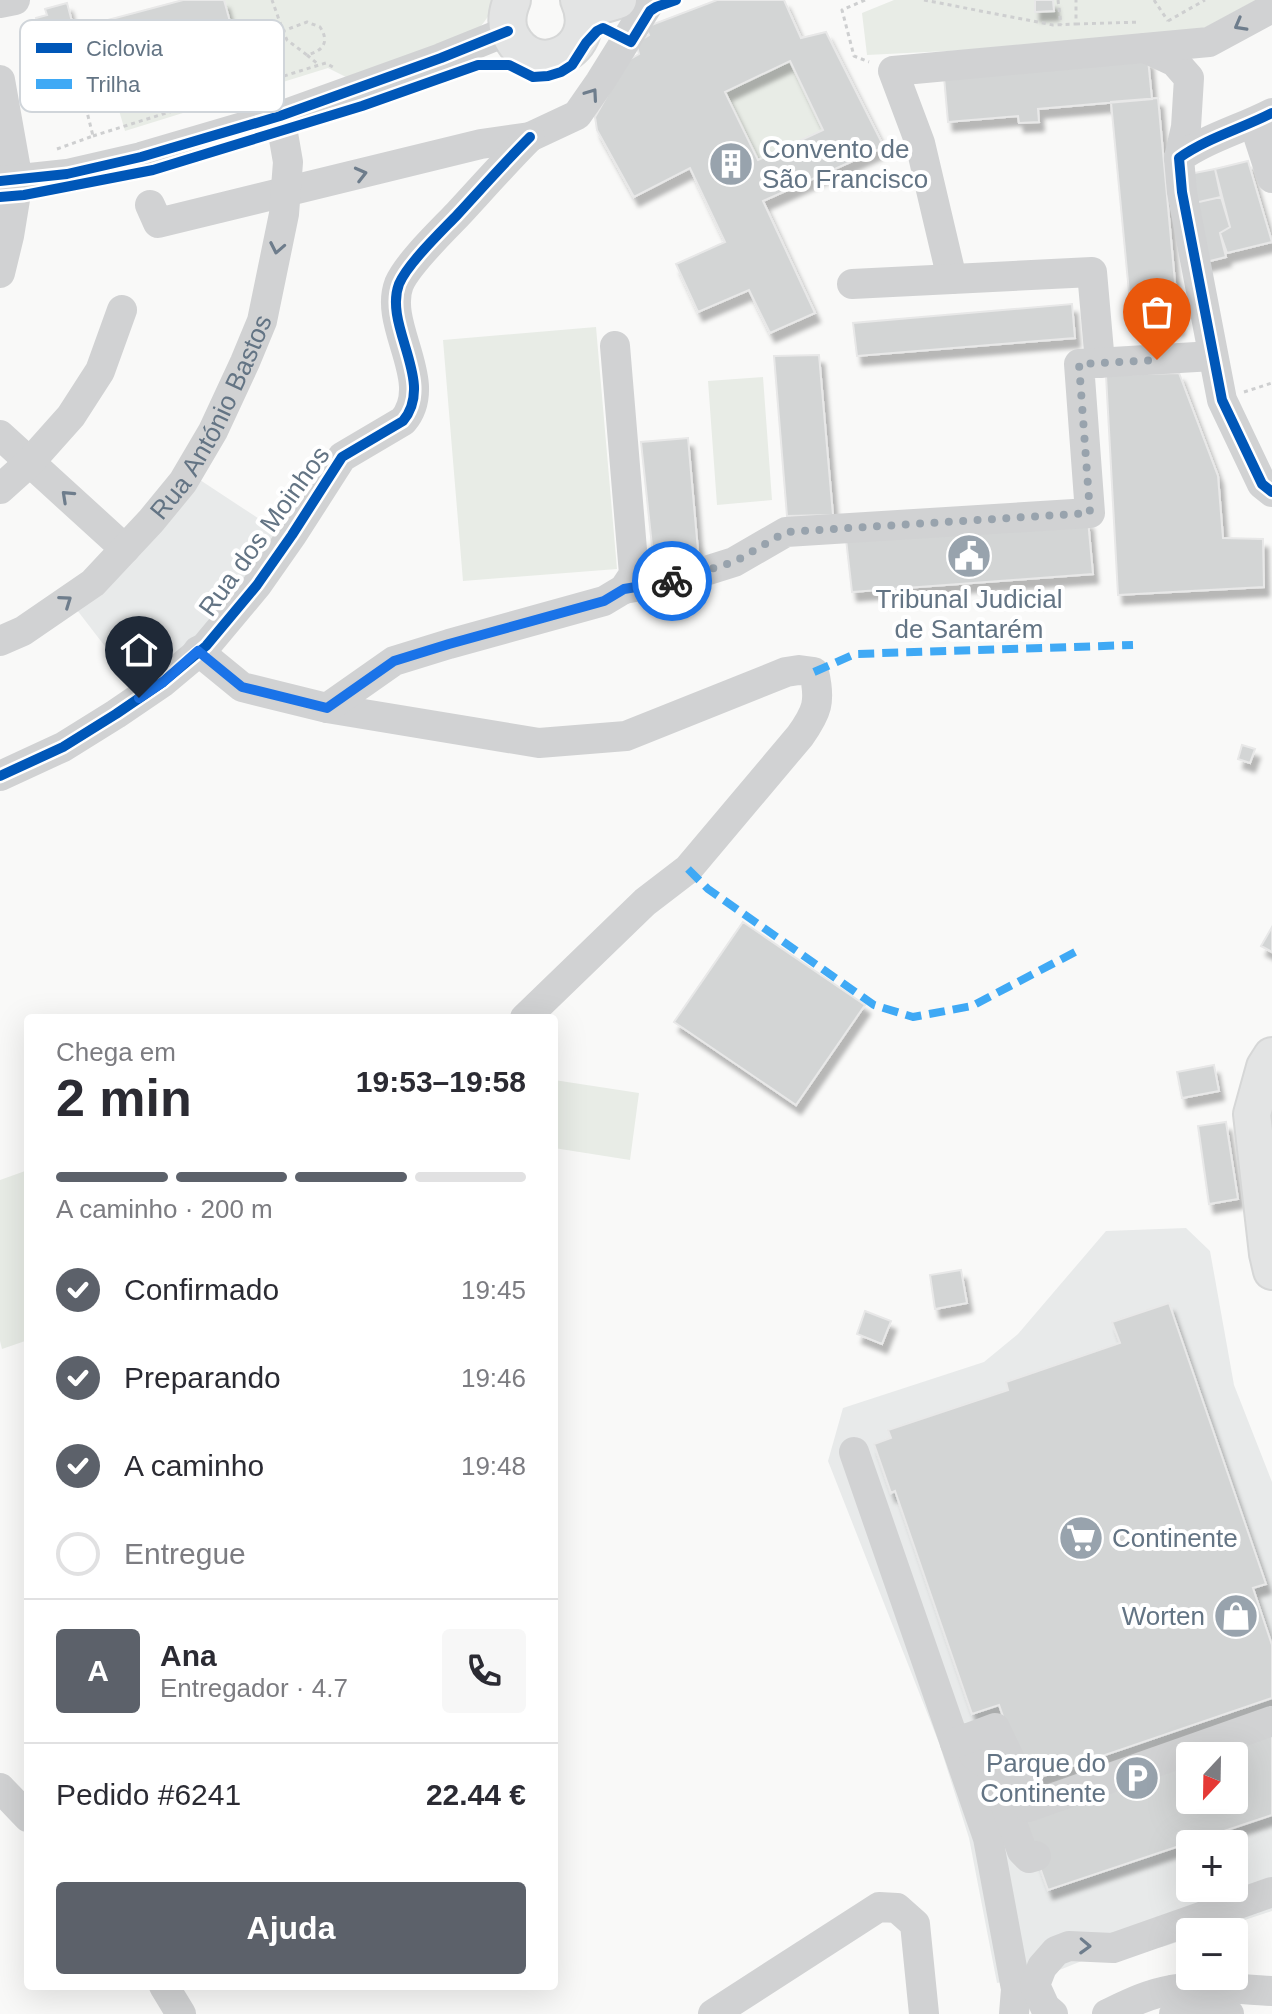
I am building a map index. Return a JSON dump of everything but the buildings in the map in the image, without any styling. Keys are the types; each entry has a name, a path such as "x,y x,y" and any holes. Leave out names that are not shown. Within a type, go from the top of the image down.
{"main road":[{"path":"510,15 514,43 536,58 550,59 574,47 581,36 585,23 582,5 618,0"},
{"path":"1272,1056 1265,1067 1252,1114 1272,1271"},
{"path":"1272,1109 1272,1134"}],"street":[{"path":"0,3 15,0"},
{"path":"150,205 158,223 481,144 530,137 577,115 651,0"},
{"path":"1272,8 1209,42 1196,59 1189,78 1186,127 1179,158 1182,192 1222,400 1262,484 1272,492"},
{"path":"11,175 67,174 141,157 280,116 438,59 510,15"},
{"path":"1148,35 1189,78 1207,110 1256,121"},
{"path":"952,279 920,143 893,71 1148,35 1209,42"},
{"path":"0,80 11,175 9,236 0,273"},
{"name":"Rua António Bastos","path":"0,641 23,631 93,583 183,482 213,431 262,321 284,214 288,162 280,116"},
{"path":"1179,158 1195,147 1256,121"},
{"path":"1256,121 1272,178"},
{"name":"Rua dos Moinhos","path":"0,776 77,739 163,682 206,646 257,585 342,457 403,421 409,414 413,390 412,368 397,316 399,284 428,245 530,137"},
{"path":"852,284 1092,272 1100,363"},
{"path":"0,489 30,462 71,416 100,371 122,310"},
{"path":"615,346 634,574 624,589"},
{"path":"327,708 394,661 604,601 624,589 680,579 734,562 786,532 1090,513 1079,364 1213,356"},
{"path":"0,435 125,549"},
{"path":"198,651 242,687 327,708 539,743 626,736 786,672 814,672 819,692 814,717 770,772 688,869 645,902 529,1014"},
{"path":"854,1452 962,1741 988,1838 1015,2001 1049,2010"},
{"path":"962,1741 995,1728 1028,1807 1272,1721"},
{"path":"962,1741 993,1769 1022,1851 1029,1858 1036,1856"},
{"path":"978,1767 1006,1846 1005,1855 992,1860"},
{"path":"0,1788 24,1813"},
{"path":"1049,2010 1035,1985 1042,1967 1056,1951 1069,1946 1113,1948 1272,1892"},
{"path":"713,2014 879,1907 897,1908 915,1924 924,2014"},
{"path":"1107,2014 1137,1999 1173,1989 1209,1987 1272,1991"},
{"path":"166,1990 181,2014"},
{"path":"1174,2014 1189,2011 1229,2014"}],"path":[{"path":"272,0 279,20"},
{"path":"865,0 842,10 854,56 893,71"},
{"path":"924,0 1053,25 1076,24 1148,35"},
{"path":"1058,0 1061,25"},
{"path":"1076,0 1076,24"},
{"path":"1167,21 1205,0"},
{"path":"284,31 307,22 320,27 325,43 321,49 307,55"},
{"path":"284,33 287,40 319,65 284,76"},
{"path":"88,112 93,136"},
{"path":"54,150 169,112"}],"shaded area":[{"path":"224,0 495,0 477,31 346,77 328,68 284,82 284,20 229,20"},
{"path":"894,0 1256,0 1195,33 1048,46 867,55 862,13"},
{"path":"790,61 823,130 758,160 725,92"},
{"path":"119,112 186,112 125,131"},
{"path":"596,327 617,569 463,581 443,340"},
{"path":"763,377 772,500 717,505 708,381"},
{"path":"197,478 282,534 250,576 178,655 137,688 77,610"},
{"path":"558,1081 639,1093 630,1160 558,1149"},
{"path":"24,1171 24,1341 2,1349 0,1341 0,1180"},
{"path":"1186,1228 1210,1251 1234,1385 1272,1482 1272,1911 1248,1919 1176,1918 1176,1942 1094,1956 1057,1971 997,1983 969,1838 939,1743 828,1461 843,1408 984,1362 1018,1334 1106,1231"}],"marked path":[{"path":"814,672 855,654 1133,645"},
{"path":"688,869 708,889 874,1005 913,1017 972,1006 1077,951"}],"cycle path":[{"path":"0,197 153,170 362,106 478,65 509,65 533,77 548,76 572,65 597,31 603,28 631,42 650,11 676,0"},
{"path":"0,181 67,174 141,157 280,116 508,31"},
{"path":"1272,113 1179,158 1182,192 1222,400 1262,484 1272,492"},
{"path":"0,776 63,747 116,714 163,682 206,646 257,585 342,457 403,421 412,406 414,389 398,318 396,300 399,284 426,248 530,137"}],"way so far":[{"path":"672,581 734,562 786,532 1090,513 1079,364 1157,360"}],"place":[{"name":"Convento de São Francisco","path":"731,164"},
{"name":"Tribunal Judicial de Santarém","path":"969,556"},
{"name":"Continente","path":"1081,1538"},
{"name":"Worten","path":"1236,1616"},
{"name":"Parque do Continente","path":"1137,1778"}],"route":[{"path":"139,698 163,682 198,651 242,687 327,708 394,661 604,601 624,589 672,581"}]}
